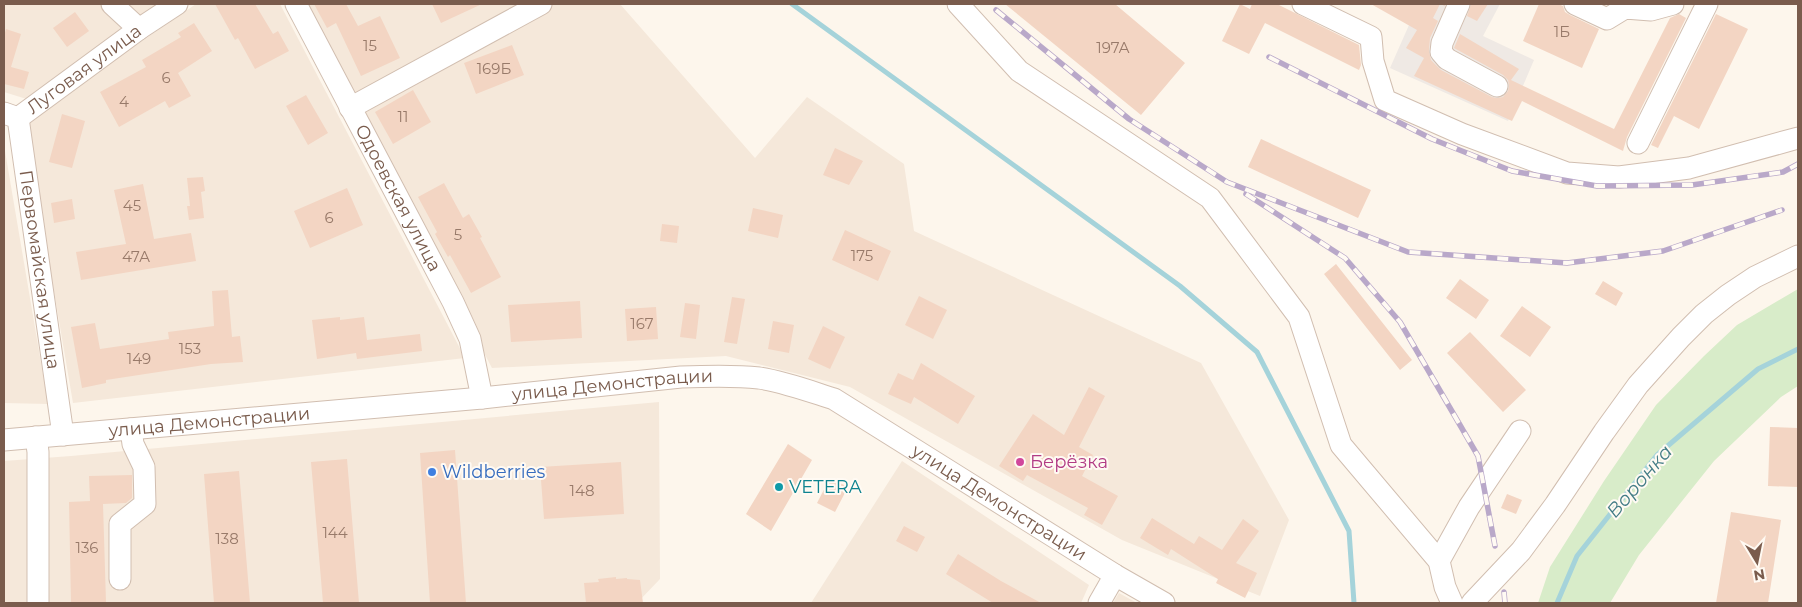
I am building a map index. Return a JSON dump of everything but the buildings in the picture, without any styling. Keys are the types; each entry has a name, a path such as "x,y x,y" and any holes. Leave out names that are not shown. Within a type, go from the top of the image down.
{"street":[{"path":"112,4 139,29"},
{"name":"Луговая улица","path":"11,116 177,4"},
{"name":"Одоевская улица","path":"296,4 453,302 470,339 482,398"},
{"path":"350,108 541,4"},
{"path":"958,4 1019,71 1210,198 1299,317 1341,445 1439,561 1445,587 1452,603"},
{"path":"1303,4 1371,38 1373,61 1385,100 1462,134 1568,173 1619,177 1689,168 1798,138"},
{"path":"1459,4 1442,43 1441,52 1447,59 1497,86"},
{"path":"1575,4 1607,19 1625,8 1651,10 1673,4"},
{"path":"1638,143 1707,4"},
{"name":"Первомайская улица","path":"11,116 63,435"},
{"path":"1472,603 1521,551 1555,506 1638,385 1681,337 1704,314 1728,295 1755,277 1798,256"},
{"name":"улица Демонстрации","path":"4,440 482,398 681,377 758,378 800,387 834,399 1115,576 1164,603"},
{"path":"120,579 120,524 145,504 144,467 133,444 131,429"},
{"path":"1439,561 1469,507 1520,431"},
{"path":"36,437 38,452 38,603"},
{"path":"1099,603 1115,576"}],"shaded area":[{"path":"4,4 102,4 130,29 33,101 4,92"},
{"path":"118,4 169,4 139,23"},
{"path":"196,4 280,4 465,358 73,403 25,121"},
{"path":"301,4 620,4 755,158 807,97 904,164 914,231 1201,363 1289,520 1260,596 1122,540 850,387 726,356 492,368"},
{"path":"1376,4 1500,4 1483,36 1534,60 1508,121 1390,68 1409,25"},
{"path":"4,145 48,404 4,403"},
{"path":"659,402 660,579 637,603 4,603 4,461"},
{"path":"902,461 1089,585 1081,603 811,603"},
{"path":"1119,593 1137,603 1113,603"}],"green space":[{"path":"1798,289 1798,386 1781,397 1714,461 1639,555 1610,603 1538,603 1550,567 1604,481 1656,405 1737,325"}],"waterway":[{"path":"792,4 1180,286 1257,352 1349,531 1354,603"},
{"name":"Воронка","path":"1557,603 1577,556 1657,455 1758,369 1798,349"}],"railway":[{"path":"996,10 1129,119 1227,182 1408,252 1567,263 1663,251 1782,210"},
{"path":"1269,57 1432,139 1512,171 1597,186 1692,185 1783,172 1798,164"},
{"path":"1246,194 1345,258 1400,322 1478,456 1495,546"},
{"path":"1504,592 1505,603"}],"place":[{"name":"Берёзка","path":"1020,462"},
{"name":"Wildberries","path":"432,472"},
{"name":"VETERA","path":"779,487"}]}
